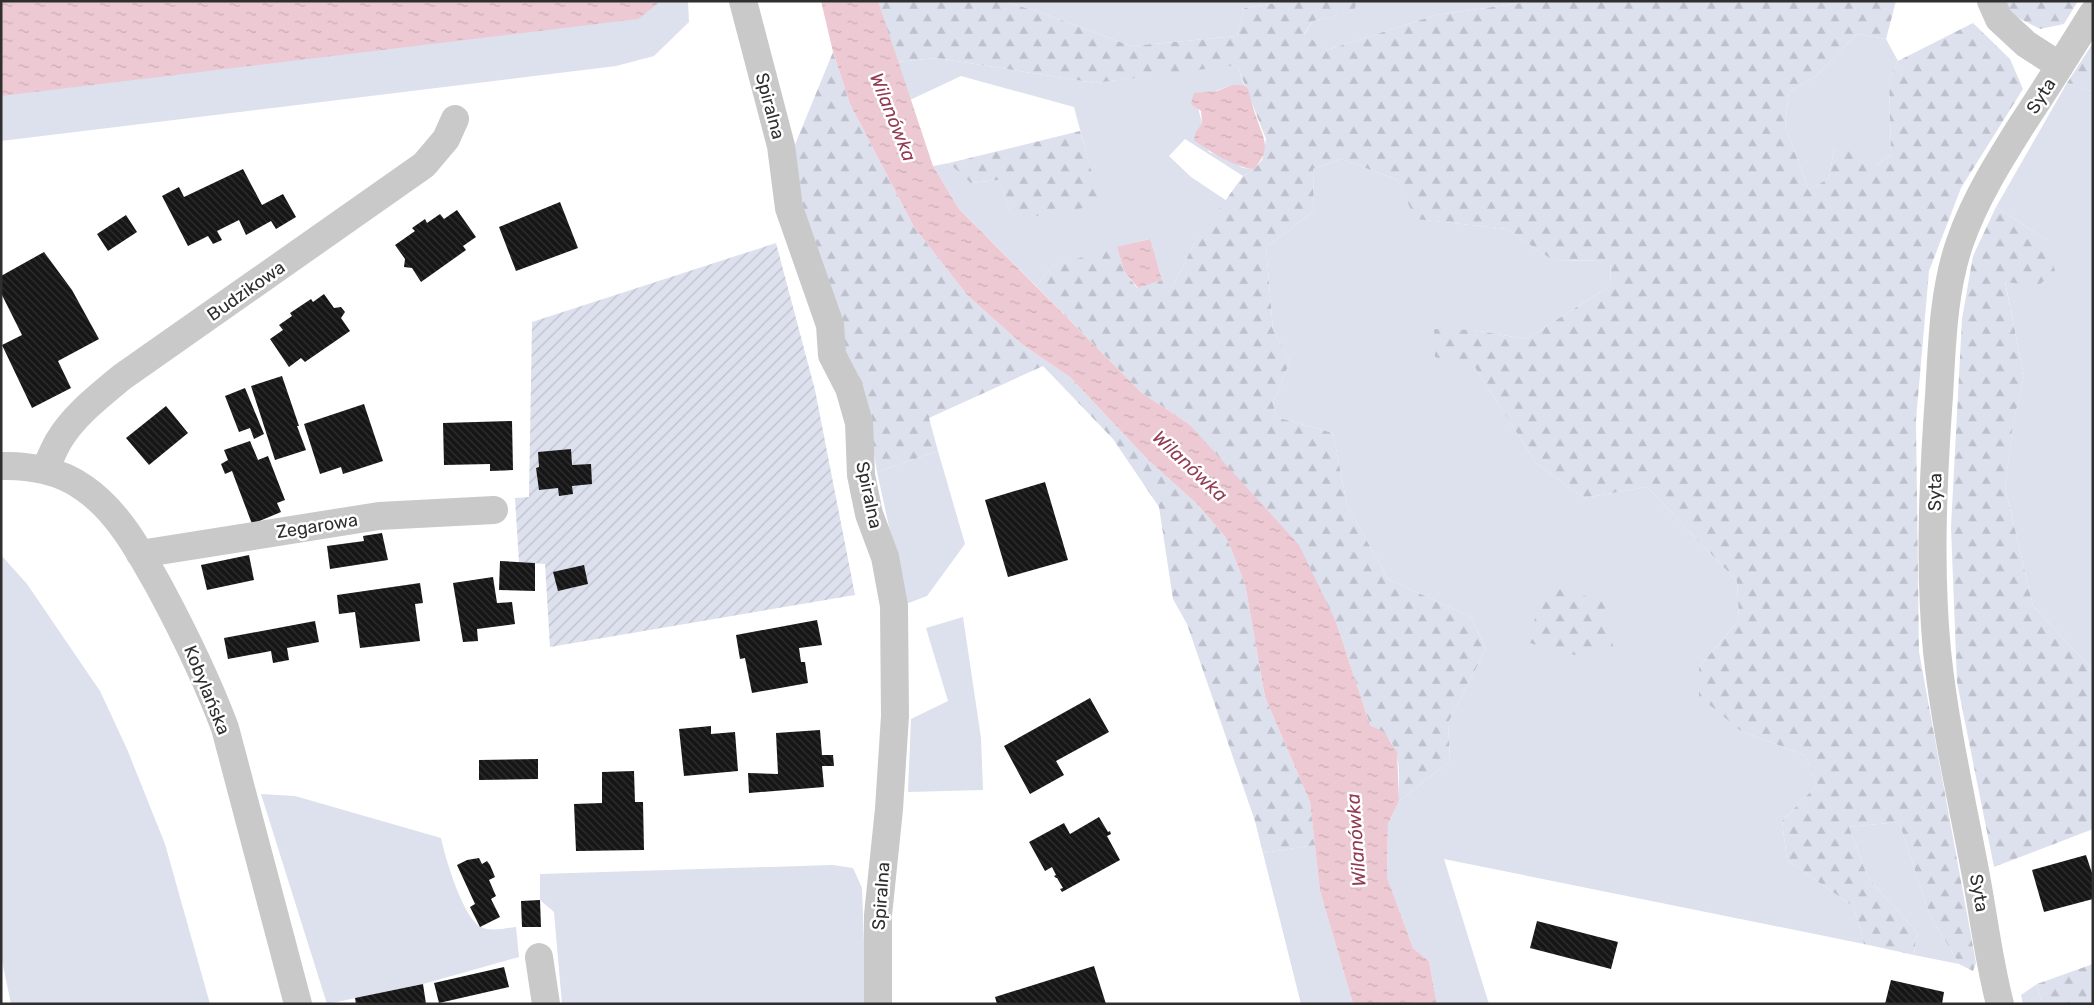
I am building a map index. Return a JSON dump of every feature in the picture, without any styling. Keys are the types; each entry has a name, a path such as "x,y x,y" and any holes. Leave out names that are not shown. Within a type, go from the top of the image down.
{"street":[{"name":"Spiralna","path":"743,1 781,146 790,208 830,325 832,355 849,388 859,423 861,475 869,514 885,557 894,606 895,716 889,809 878,914 878,1004"},
{"path":"1991,1 1999,19 2026,44 2060,66"},
{"name":"Syta","path":"2000,1004 1944,708 1937,648 1934,579 1934,493 1937,420 1946,308 1959,244 1976,202 2093,13"},
{"name":"Budzikowa","path":"44,470 59,440 75,420 98,397 122,377 424,166 446,139 455,119"},
{"name":"Kobylańska","path":"1,466 44,470 66,477 84,488 108,511 140,554 210,687 225,728 298,1004"},
{"name":"Zegarowa","path":"140,554 379,516 494,510"},
{"path":"539,957 546,1004"}],"green space":[{"path":"1,1 688,1 689,22 654,56 616,66 1,141"},
{"path":"878,1 1001,1 1037,11 1131,46 1237,36 1244,8 1289,1 1357,1 1354,11 1313,21 1304,34 1327,50 1436,15 1535,1 1896,1 1886,39 1857,34 1816,76 1789,92 1785,126 1809,190 1829,178 1834,149 1852,140 1876,165 1891,155 1889,79 1898,61 1973,23 2010,59 2023,89 1961,188 1929,271 1916,420 1919,652 1976,963 1973,971 1959,964 1929,913 1899,822 1849,827 1868,878 1917,932 1914,955 1864,944 1854,907 1787,860 1782,821 1817,785 1805,755 1741,731 1699,696 1699,667 1739,620 1737,581 1647,487 1584,498 1536,463 1474,366 1435,357 1434,329 1474,330 1526,339 1610,286 1611,260 1554,261 1507,229 1415,219 1398,180 1341,159 1313,169 1314,211 1266,247 1273,330 1290,361 1273,403 1276,417 1333,433 1347,505 1388,579 1471,617 1486,649 1448,723 1450,761 1399,801 1399,767 1394,748 1381,732 1370,725 1336,622 1189,424 1142,393 1036,286 1052,266 1117,247 1124,271 1137,288 1162,280 1165,288 1174,284 1194,244 1243,176 1254,169 1262,160 1266,139 1237,65 1095,83 937,58 897,62"},
{"path":"1001,1 1289,1 1244,8 1237,36 1131,46 1037,11"},
{"path":"1357,1 1535,1 1436,15 1327,50 1304,35 1313,21 1353,11"},
{"path":"2005,1 2078,1 2064,24 2040,29 2009,13"},
{"path":"1857,34 1886,39 1898,61 1889,79 1891,155 1876,165 1834,149 1829,178 1809,190 1785,126 1789,92 1816,76"},
{"path":"2093,43 2093,92 2067,83"},
{"path":"833,52 850,104 914,227 968,296 1023,345 1070,377 1147,459 1197,504 1227,539 1245,584 1265,697 1310,802 1315,845 1263,853 1255,821 1187,624 1173,599 1159,507 1113,439 1043,366 929,418 938,451 877,472 867,410 837,356 800,213 792,152"},
{"path":"937,58 1095,83 1237,64 1244,85 1232,85 1210,93 1194,93 1202,123 1196,131 1209,152 1243,168 1254,169 1243,176 1185,139 1169,156 1191,177 1227,201 1194,244 1174,284 1165,289 1149,239 1052,266 1036,286 959,209 933,166 949,163 972,183 999,180 1010,212 1100,205 1074,107 961,76 910,100 897,62"},
{"path":"2067,83 2093,92 2093,670 2033,606 2005,487 2013,423 2024,376 2005,281 2047,240 1996,207"},
{"path":"1080,131 1101,205 1025,218 1010,212 999,180 971,183 949,163"},
{"path":"1341,159 1398,180 1416,219 1507,229 1554,261 1611,260 1610,286 1526,339 1474,330 1474,366 1536,463 1584,498 1647,487 1737,581 1739,620 1699,667 1741,731 1805,755 1817,785 1782,821 1787,860 1854,907 1864,944 1444,859 1489,1004 1437,1004 1429,961 1413,948 1387,877 1388,824 1399,801 1450,761 1448,723 1486,649 1471,617 1388,579 1347,505 1333,433 1276,417 1273,403 1290,361 1273,330 1266,247 1314,211 1313,169"},
{"path":"1996,207 2047,240 2055,271 2038,286 2005,282 2024,376 2013,424 2005,487 2033,606 2093,670 2093,829 1994,867 1957,682 1951,527 1962,319 1973,256"},
{"path":"776,243 815,390 855,595 550,647 545,564 519,562 515,498 529,497 532,322"},
{"path":"938,451 965,544 927,596 906,604 877,472"},
{"path":"1,555 27,584 100,691 127,749 165,844 210,1004 11,1004 1,956"},
{"path":"1553,587 1604,601 1614,650 1575,655 1530,643 1535,618"},
{"path":"963,617 981,738 983,790 908,792 911,719 948,701 926,628"},
{"path":"261,794 295,796 441,838 446,859 461,900 468,912 481,927 498,929 516,927 519,957 423,984 327,1004"},
{"path":"1899,822 1929,913 1959,964 1914,955 1917,932 1868,878 1849,827"},
{"path":"1315,845 1320,891 1353,1004 1301,1004 1263,853"},
{"path":"833,865 853,868 862,888 865,970 864,1004 562,1004 554,912 540,900 540,874"},
{"path":"2093,964 2093,1004 2042,1004 2037,984"},
{"path":"2037,984 2042,1004 2023,1004 2021,995"}],"water":[{"path":"1,1 661,1 638,19 1,96"},
{"name":"Wilanówka","path":"821,1 878,1 933,166 959,209 1142,393 1189,424 1299,545 1336,622 1370,725 1384,732 1397,752 1399,801 1388,824 1387,877 1413,948 1429,961 1437,1004 1353,1004 1320,891 1310,802 1265,697 1245,584 1227,539 1197,504 1147,459 1070,377 1023,345 968,296 914,227 850,104 833,52"},
{"path":"1232,85 1244,85 1248,89 1264,139 1265,149 1263,155 1254,169 1239,166 1214,154 1194,140 1196,131 1202,123 1201,111 1191,104 1194,93 1217,91"},
{"path":"1150,239 1162,280 1138,288 1124,271 1117,247"}],"building":[{"path":"243,169 262,205 283,194 296,217 276,229 271,221 246,235 239,220 217,231 222,240 213,244 208,236 188,246 162,196 179,187 184,197"},
{"path":"560,202 578,248 516,271 499,227"},
{"path":"457,210 476,237 463,246 466,250 421,282 412,268 404,267 405,259 395,245 415,231 412,228 425,219 427,223 440,214 444,219"},
{"path":"126,215 137,232 108,251 97,234"},
{"path":"44,252 72,290 99,339 58,361 71,388 32,408 2,345 22,335 1,293 1,276"},
{"path":"324,294 334,308 341,307 345,312 341,318 350,331 305,362 301,358 289,367 270,339 283,330 279,325 292,316 290,313 311,299 313,302"},
{"path":"282,376 306,450 275,460 251,386"},
{"path":"245,388 264,434 254,439 250,428 239,432 225,396"},
{"path":"364,404 383,461 343,474 341,467 320,474 304,424"},
{"path":"166,406 188,433 149,465 126,438"},
{"path":"512,421 513,470 490,471 490,464 444,465 443,423"},
{"path":"250,441 258,460 268,456 285,500 277,503 281,512 252,524 232,471 225,474 221,464 228,460 224,450"},
{"path":"571,449 572,465 591,464 592,484 572,486 573,494 559,496 558,488 539,490 536,468 539,467 538,452"},
{"path":"1045,482 1068,560 1008,577 985,500"},
{"path":"382,533 388,560 330,569 327,546 364,541 363,536"},
{"path":"249,555 254,580 207,590 201,565"},
{"path":"500,561 535,563 535,591 499,590"},
{"path":"584,565 588,584 558,591 553,572"},
{"path":"493,577 497,603 512,602 515,624 477,629 478,641 463,642 453,583"},
{"path":"420,583 423,603 415,604 420,641 360,648 355,612 339,614 337,595"},
{"path":"817,620 822,645 799,648 801,662 805,662 808,683 752,693 745,658 740,659 736,635"},
{"path":"315,621 319,642 287,648 289,660 273,663 271,651 228,659 224,638"},
{"path":"1090,698 1109,732 1056,761 1064,775 1030,794 1004,746"},
{"path":"711,726 711,734 735,732 738,771 684,776 679,729"},
{"path":"820,730 822,755 833,755 834,766 822,766 824,787 749,793 748,773 778,774 776,733"},
{"path":"538,759 538,779 479,780 479,760"},
{"path":"634,771 635,802 643,802 644,850 576,851 574,804 602,803 602,772"},
{"path":"1099,817 1108,832 1110,831 1111,834 1107,836 1120,860 1062,892 1060,889 1063,888 1054,876 1056,875 1052,867 1045,871 1029,842 1064,823 1070,834"},
{"path":"2086,855 2093,876 2093,899 2044,912 2032,870"},
{"path":"479,858 482,864 487,861 495,877 489,880 496,896 491,899 500,917 480,927 470,907 475,904 457,865 467,860"},
{"path":"540,900 541,927 522,927 521,901"},
{"path":"1537,921 1618,942 1611,969 1530,948"},
{"path":"1094,966 1106,1004 997,1004 995,997"},
{"path":"504,967 509,987 439,1003 434,983"},
{"path":"1891,980 1944,992 1942,1004 1885,1004"},
{"path":"423,984 426,1004 356,1004 355,998"}]}
